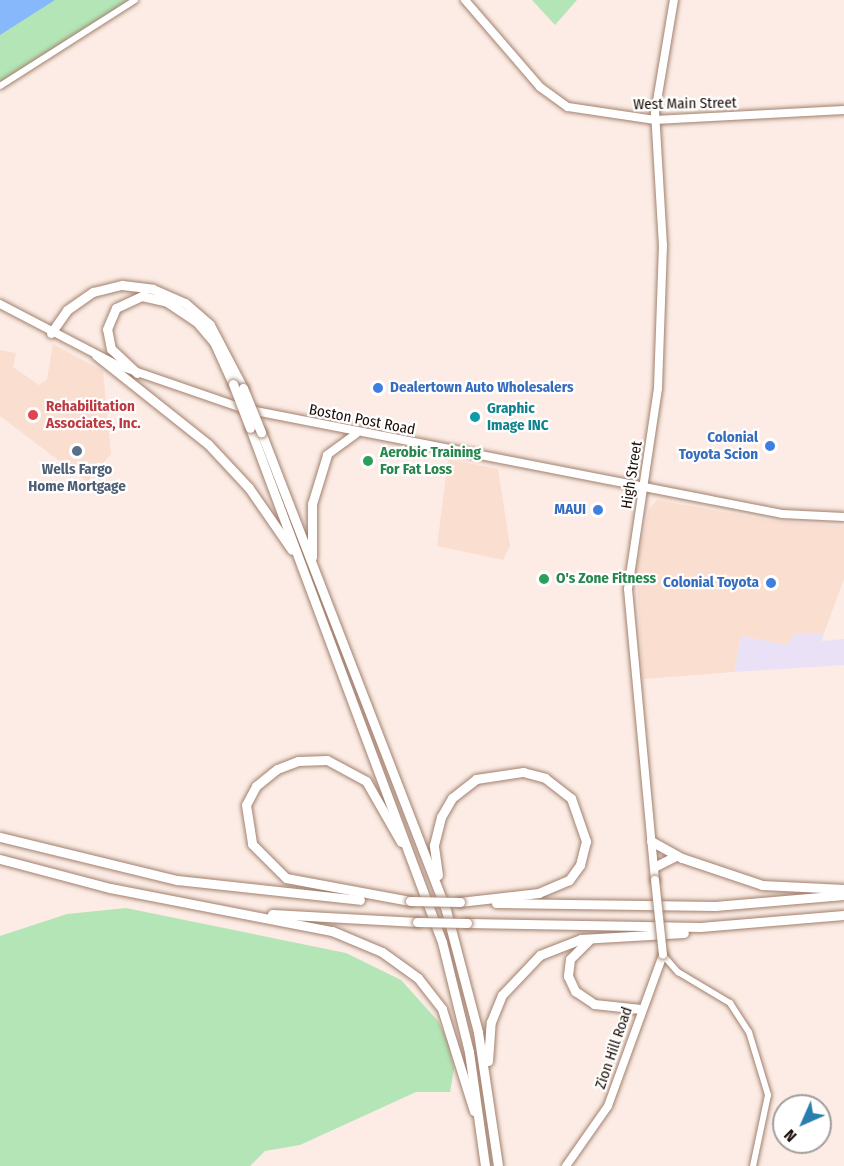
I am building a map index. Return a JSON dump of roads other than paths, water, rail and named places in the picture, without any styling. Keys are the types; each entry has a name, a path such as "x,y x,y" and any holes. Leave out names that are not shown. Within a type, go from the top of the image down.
{"highway":[{"path":"51,333 68,310 93,292 122,285 153,289 185,303 210,325 243,388 261,432 272,475"},
{"path":"137,373 115,355 106,329 116,308 142,296 167,302 197,322 214,342 272,475 446,910"},
{"path":"96,355 176,414 249,488 268,513 320,598"},
{"path":"327,455 310,513 314,565 320,598 430,907 465,1029 485,1165"},
{"path":"410,901 313,888 279,874 247,832 246,805 256,786 277,769 305,760 327,760 354,772 382,804 430,907"},
{"path":"460,902 539,893 569,880 583,860 586,834 580,812 565,792 539,775 508,771 476,779 456,794 434,838 446,910 490,1099 498,1166"},
{"path":"0,837 200,884 410,901 715,906 844,895"},
{"path":"651,841 682,858 773,887 844,889"},
{"path":"654,867 666,857 682,858"},
{"path":"0,859 342,934 382,952 418,978 442,1009 457,1042 485,1165"},
{"path":"198,904 417,922 746,926"},
{"path":"490,1099 490,1030 506,988 548,950 591,939 844,915"},
{"path":"591,939 570,959 568,976 575,991 594,1004 641,1009"}],"main road":[{"name":"West Main Street","path":"465,0 557,101 600,114 655,120 844,110"},
{"name":"High Street","path":"663,955 628,589 644,488 660,342 662,197 655,120 674,0"},
{"name":"Boston Post Road","path":"0,304 96,355 137,373 222,403 356,434 782,514 844,517"},
{"path":"327,455 356,434"},
{"name":"Zion Hill Road","path":"566,1166 602,1117 663,955"}],"street":[{"path":"0,86 135,0"},
{"path":"663,955 678,972 730,1003 749,1032 768,1095 753,1166"}],"water":[{"path":"0,0 55,0 0,35"}],"place":[{"name":"Dealertown Auto Wholesalers","path":"378,388"},
{"name":"Rehabilitation Associates, Inc.","path":"33,415"},
{"name":"Graphic Image INC","path":"475,417"},
{"name":"Colonial Toyota Scion","path":"770,446"},
{"name":"Wells Fargo Home Mortgage","path":"77,451"},
{"name":"Aerobic Training For Fat Loss","path":"368,461"},
{"name":"MAUI","path":"598,510"},
{"name":"O's Zone Fitness","path":"544,579"},
{"name":"Colonial Toyota","path":"771,583"}]}
